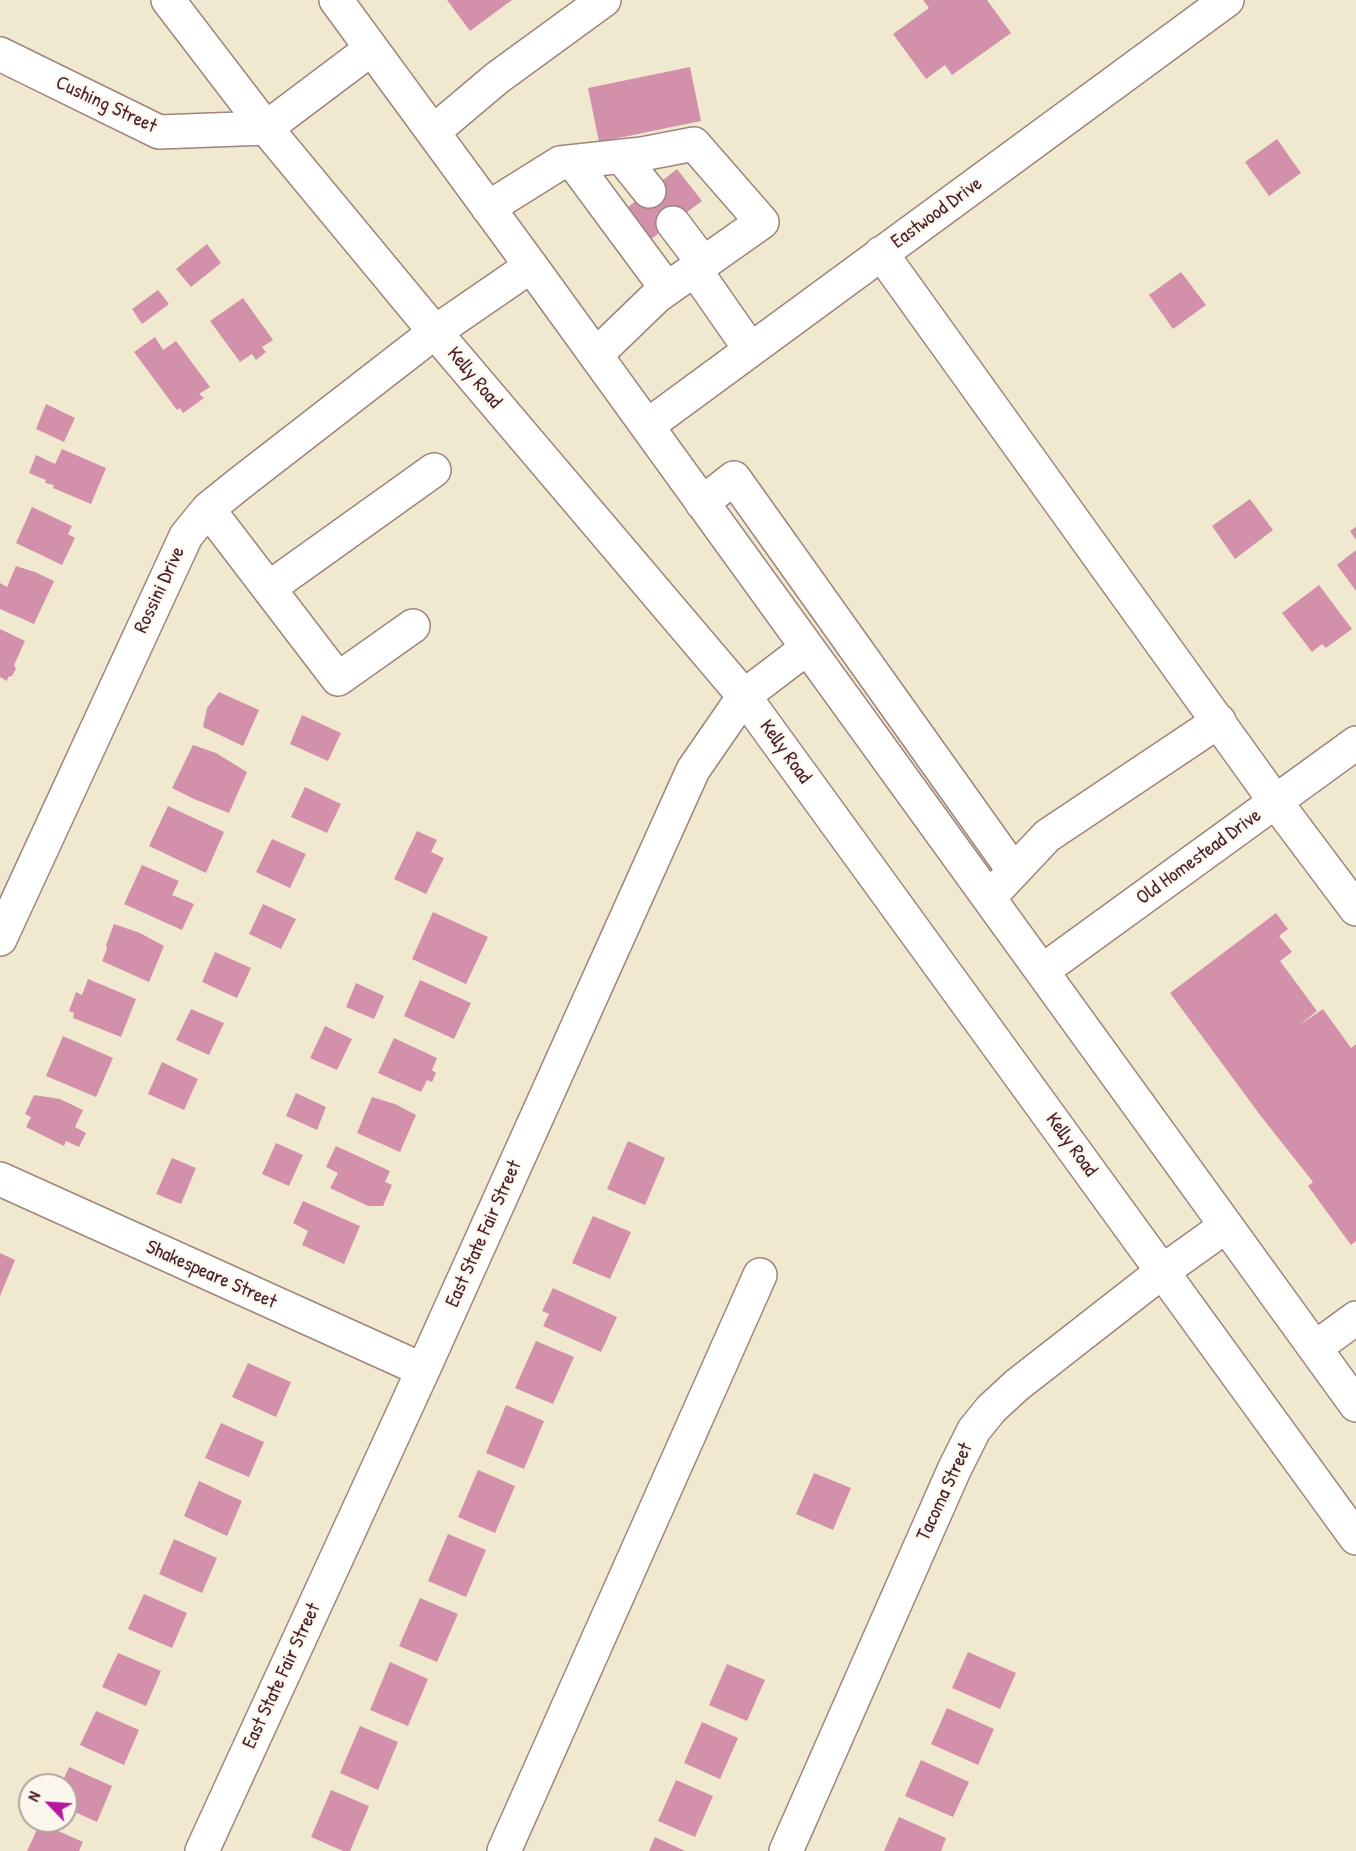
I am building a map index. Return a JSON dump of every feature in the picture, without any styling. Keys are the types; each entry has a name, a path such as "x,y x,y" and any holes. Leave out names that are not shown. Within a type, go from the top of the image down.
{"street":[{"name":"Kelly Road","path":"168,0 266,128 435,332 744,696 1356,1538"},
{"path":"336,0 596,355 1356,1406"},
{"path":"433,132 497,78 604,0"},
{"name":"Eastwood Drive","path":"647,426 1227,0"},
{"path":"266,128 371,49"},
{"name":"Cushing Street","path":"0,54 159,132 266,128"},
{"path":"488,208 560,164 694,144 762,222 657,296 596,355"},
{"path":"621,156 649,191"},
{"path":"573,162 667,289"},
{"path":"673,223 750,349"},
{"path":"881,253 1275,801 1356,909"},
{"name":"Rossini Drive","path":"0,939 186,536 208,509 435,332 531,266"},
{"path":"268,588 434,470"},
{"path":"702,502 734,478 1014,871"},
{"path":"208,509 338,679 413,626"},
{"name":"East State Fair Street","path":"202,1851 423,1370 693,770 744,696 807,648"},
{"path":"989,899 1047,836 1219,722"},
{"name":"Old Homestead Drive","path":"1042,971 1356,743"},
{"name":"Shakespeare Street","path":"0,1179 423,1370"},
{"name":"Tacoma Street","path":"786,1851 949,1481 974,1430 991,1409 1017,1385 1162,1271 1226,1226"},
{"path":"504,1851 760,1275"},
{"path":"1315,1348 1356,1318"}],"building":[{"path":"447,0 512,0 470,31"},
{"path":"923,0 987,0 1011,33 952,75 945,65 926,79 893,34 929,8"},
{"path":"690,67 701,121 599,142 588,88"},
{"path":"1277,139 1301,173 1269,196 1245,162"},
{"path":"677,169 702,201 643,245 619,214"},
{"path":"207,244 221,263 191,287 176,269"},
{"path":"1181,272 1206,305 1173,329 1149,295"},
{"path":"158,290 169,304 142,324 132,309"},
{"path":"243,298 273,340 262,347 266,352 256,360 252,354 240,362 210,321"},
{"path":"155,337 163,350 176,341 210,387 199,394 204,398 183,413 180,408 177,410 134,352"},
{"path":"46,404 75,418 64,442 36,429"},
{"path":"62,449 106,468 91,504 53,488 54,485 45,483 46,480 29,473 36,455 55,464"},
{"path":"1250,499 1273,530 1235,559 1212,526"},
{"path":"32,507 72,526 68,534 75,538 62,565 16,543"},
{"path":"1356,527 1356,540 1350,531"},
{"path":"1356,550 1356,591 1337,565"},
{"path":"16,566 54,581 34,624 0,609 0,583 7,587"},
{"path":"1319,585 1352,629 1326,648 1322,644 1312,652 1282,613"},
{"path":"0,629 25,641 14,665 16,669 7,681 0,677"},
{"path":"219,692 259,710 243,746 203,727 207,708"},
{"path":"302,715 341,733 328,761 290,744"},
{"path":"193,745 216,753 247,772 229,813 172,788"},
{"path":"305,787 341,804 327,833 291,817"},
{"path":"168,806 224,832 206,873 149,846"},
{"path":"417,831 437,840 431,852 444,858 426,894 394,879"},
{"path":"272,839 306,854 290,888 256,872"},
{"path":"142,865 179,881 172,895 194,904 182,930 124,904"},
{"path":"263,904 296,919 281,949 249,934"},
{"path":"433,912 488,937 466,984 412,959"},
{"path":"1276,913 1288,929 1279,936 1292,952 1280,961 1317,1011 1298,1026 1323,1009 1351,1048 1356,1044 1356,1241 1351,1245 1308,1186 1313,1182 1260,1115 1170,993"},
{"path":"114,924 140,933 164,946 149,982 102,961"},
{"path":"215,952 251,968 237,998 202,982"},
{"path":"88,979 136,999 121,1037 73,1018 74,1013 69,1011 76,992 82,995"},
{"path":"420,980 471,1003 454,1039 404,1016"},
{"path":"356,983 384,996 374,1019 346,1007"},
{"path":"191,1009 224,1023 209,1055 176,1040"},
{"path":"325,1026 352,1039 337,1070 310,1058"},
{"path":"63,1036 113,1058 96,1097 46,1076"},
{"path":"394,1038 437,1058 432,1070 436,1073 432,1082 427,1080 421,1092 378,1073"},
{"path":"162,1062 198,1079 184,1110 148,1094"},
{"path":"296,1093 326,1107 317,1130 286,1116"},
{"path":"34,1095 60,1099 83,1110 75,1127 86,1133 79,1147 66,1141 64,1146 26,1127 31,1117 25,1114"},
{"path":"372,1097 395,1104 416,1115 400,1152 357,1133"},
{"path":"628,1141 665,1158 645,1205 607,1189"},
{"path":"276,1143 303,1155 289,1186 262,1174"},
{"path":"336,1146 390,1171 385,1182 392,1185 383,1206 368,1206 330,1188 338,1173 326,1167"},
{"path":"172,1158 196,1168 181,1204 156,1194"},
{"path":"303,1201 360,1226 344,1264 302,1245 308,1231 293,1223"},
{"path":"593,1216 631,1232 610,1279 572,1263"},
{"path":"0,1253 15,1260 0,1296"},
{"path":"553,1288 617,1317 601,1352 543,1326 549,1314 542,1311"},
{"path":"536,1341 574,1357 553,1404 515,1388"},
{"path":"248,1363 291,1382 276,1417 232,1397"},
{"path":"506,1405 544,1421 524,1469 486,1453"},
{"path":"221,1423 264,1442 249,1477 205,1458"},
{"path":"478,1470 515,1486 495,1533 458,1517"},
{"path":"814,1473 851,1488 833,1530 796,1514"},
{"path":"199,1481 242,1501 227,1536 184,1516"},
{"path":"448,1534 486,1550 466,1597 428,1581"},
{"path":"174,1539 217,1558 202,1593 159,1574"},
{"path":"144,1594 187,1613 172,1648 128,1629"},
{"path":"420,1598 458,1614 437,1662 399,1646"},
{"path":"968,1652 1016,1673 1000,1709 952,1688"},
{"path":"118,1653 161,1671 146,1706 102,1687"},
{"path":"390,1662 428,1679 408,1726 370,1710"},
{"path":"727,1664 765,1680 747,1721 709,1705"},
{"path":"947,1708 994,1729 978,1765 931,1744"},
{"path":"96,1711 139,1730 124,1765 80,1745"},
{"path":"702,1722 738,1738 720,1779 684,1763"},
{"path":"360,1726 398,1742 378,1790 340,1773"},
{"path":"921,1760 969,1782 953,1817 905,1796"},
{"path":"69,1767 112,1786 97,1822 78,1813 78,1773 66,1773"},
{"path":"676,1780 713,1796 695,1837 658,1821"},
{"path":"331,1790 369,1806 350,1851 343,1851 311,1837"},
{"path":"899,1817 946,1838 941,1851 884,1851"},
{"path":"35,1833 63,1833 83,1842 79,1851 27,1851"},
{"path":"655,1837 685,1851 649,1851"}]}
